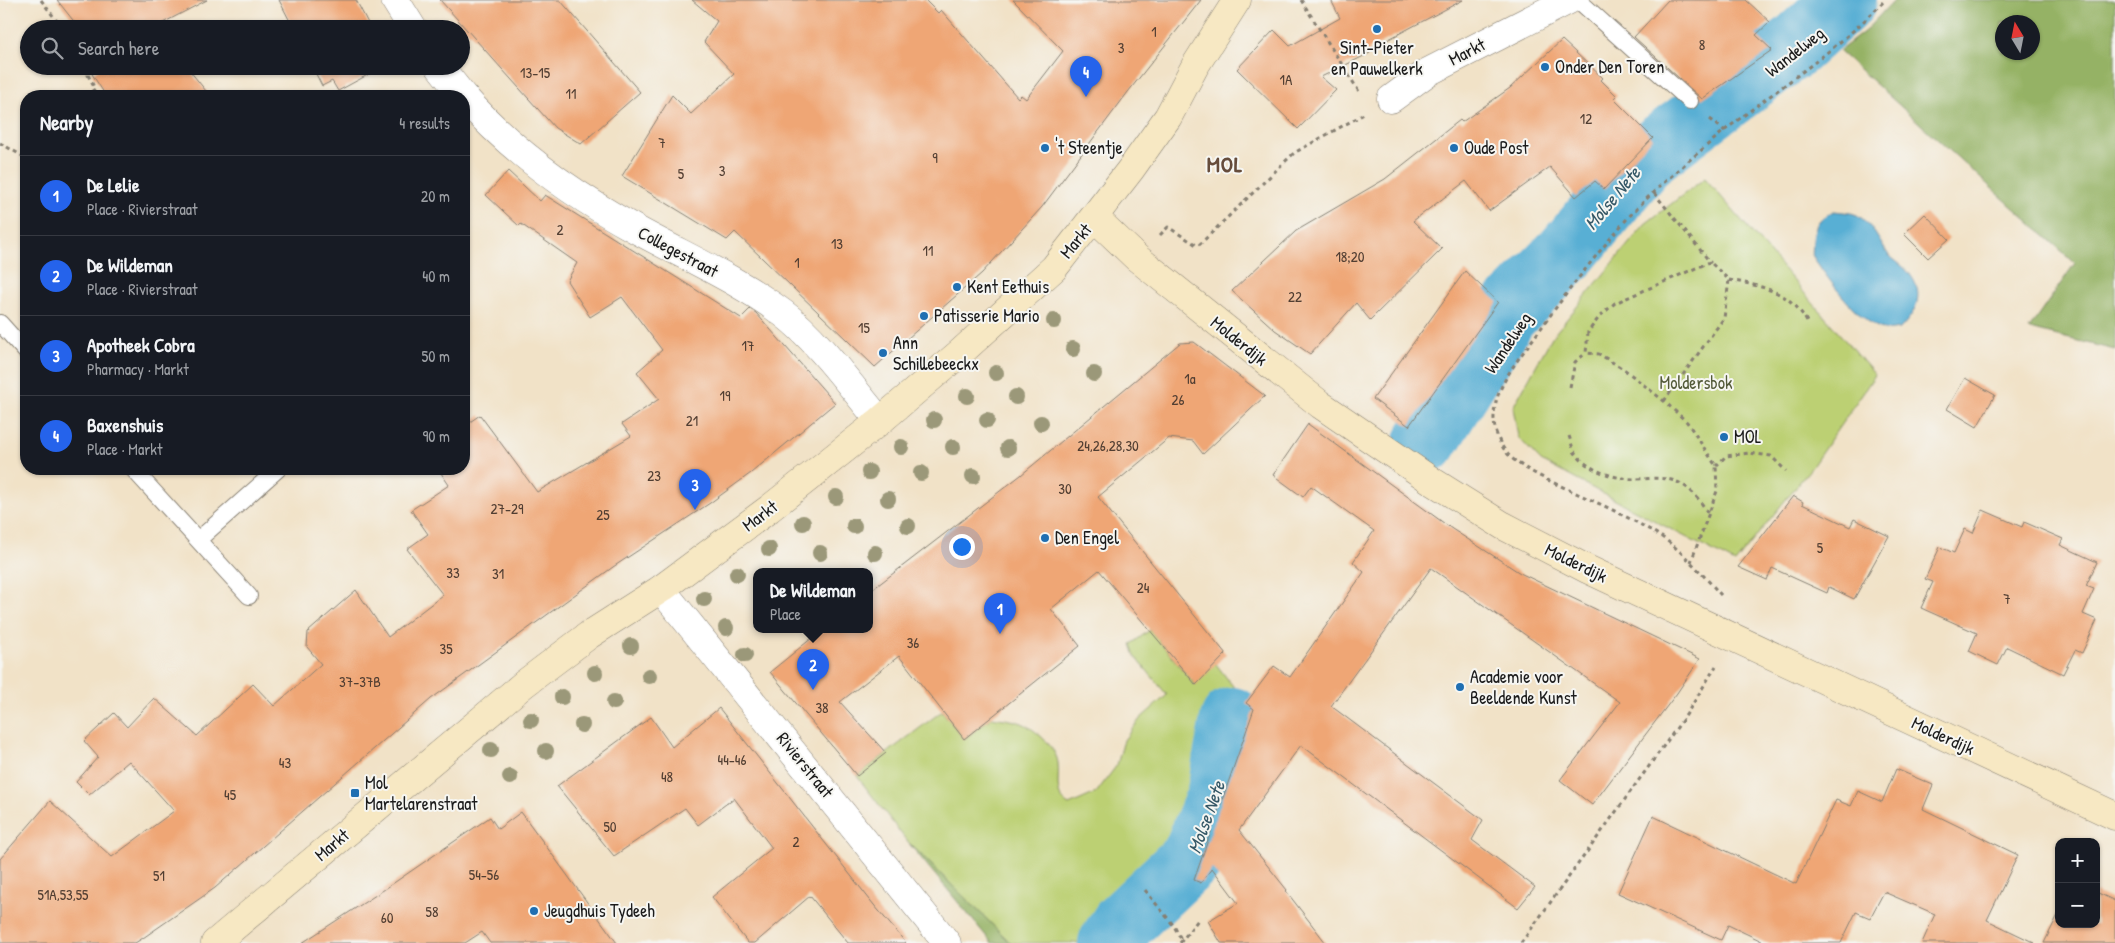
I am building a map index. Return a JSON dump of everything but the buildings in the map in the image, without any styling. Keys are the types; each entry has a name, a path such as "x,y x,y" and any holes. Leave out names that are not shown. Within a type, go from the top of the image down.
{"main road":[{"name":"Markt","path":"214,943 524,684 589,635 661,589 769,509 880,421 961,352 1054,268 1095,218 1168,117 1195,66 1233,7"},
{"name":"Molderdijk","path":"1095,218 1137,258 1321,405 1502,526 1587,569 2115,816"}],"street":[{"path":"395,0 407,20"},
{"name":"Markt","path":"1381,105 1428,72 1569,0"},
{"name":"Collegestraat","path":"446,75 458,90"},
{"name":"Collegestraat","path":"470,104 485,120 550,175 635,229 734,282 785,314 817,346 880,421"},
{"name":"Rivierstraat","path":"661,589 947,943"}],"lane":[{"path":"1578,0 1690,101"},
{"path":"0,323 20,345"},
{"path":"138,475 249,596"},
{"path":"198,540 271,475"}],"path":[{"path":"41,0 57,20"},
{"path":"1137,258 1168,227 1198,246 1294,153 1381,105 1302,0"},
{"name":"Wandelweg","path":"1733,638 1740,615 1690,562 1659,535 1580,494 1539,476 1507,454 1494,431 1494,409 1502,382 1566,294 1627,219 1725,131 1861,26 1885,0"},
{"path":"88,75 95,89 94,90"},
{"path":"1714,122 1725,131"},
{"path":"0,143 20,155"},
{"path":"1654,193 1710,262 1729,280 1775,291 1800,308 1807,322"},
{"path":"1586,353 1588,332 1600,316 1615,304 1710,262"},
{"path":"1664,401 1724,318 1729,280"},
{"path":"1570,386 1575,362 1586,353 1599,354 1626,370 1687,422 1716,466 1717,491 1690,562"},
{"path":"1569,436 1574,451 1586,463 1600,472 1632,479 1663,478 1678,482 1696,495 1709,514"},
{"path":"1716,466 1726,456 1749,453 1770,456 1786,471"},
{"path":"1521,943 1686,715 1733,638"},
{"path":"1145,890 1174,926 1181,942 1198,920"}],"green space":[{"path":"1894,0 2115,0 2115,350 2029,329 2075,263 1839,51 1865,31"},
{"name":"Moldersbok","path":"1705,178 1875,375 1811,468 1735,563 1541,461 1518,437 1513,407 1552,337 1645,224"},
{"path":"1150,630 1195,685 1216,664 1239,694 1220,724 1209,789 1186,850 1124,911 1098,943 1011,943 906,840 857,776 942,711 964,739 992,717 1026,725 1050,746 1057,757 1058,787 1064,801 1069,805 1096,793 1117,765 1124,740 1140,719 1167,695 1135,656 1131,644"},
{"path":"906,840 1011,943 992,943"}],"water":[{"path":"1834,211 1852,213 1862,219 1871,228 1888,254 1914,280 1918,295 1915,309 1900,329 1888,330 1867,321 1846,300 1812,255 1817,224 1821,219"}],"waterway":[{"name":"Molse Nete","path":"1426,442 1506,315 1569,250 1646,157 1796,45 1845,0"},
{"name":"Molse Nete","path":"1110,943 1123,923 1193,857 1218,796 1232,719"}],"place":[{"name":"Sint-Pieter en Pauwelkerk","path":"1377,29"},
{"name":"Onder Den Toren","path":"1545,67"},
{"name":"Baxenshuis","path":"1086,97"},
{"name":"'t Steentje","path":"1045,148"},
{"name":"Oude Post","path":"1454,148"},
{"name":"Kent Eethuis","path":"957,287"},
{"name":"Patisserie Mario","path":"924,316"},
{"name":"Ann Schillebeeckx","path":"883,353"},
{"name":"MOL","path":"1724,437"},
{"name":"Apotheek Cobra","path":"695,510"},
{"name":"Den Engel","path":"1045,538"},
{"name":"De Lelie","path":"1000,634"},
{"name":"Academie voor Beeldende Kunst","path":"1460,687"},
{"name":"De Wildeman","path":"813,690"},
{"name":"Mol Martelarenstraat","path":"355,793"},
{"name":"Jeugdhuis Tydeeh","path":"534,911"}],"district":[{"name":"MOL","path":"1225,164"}]}
